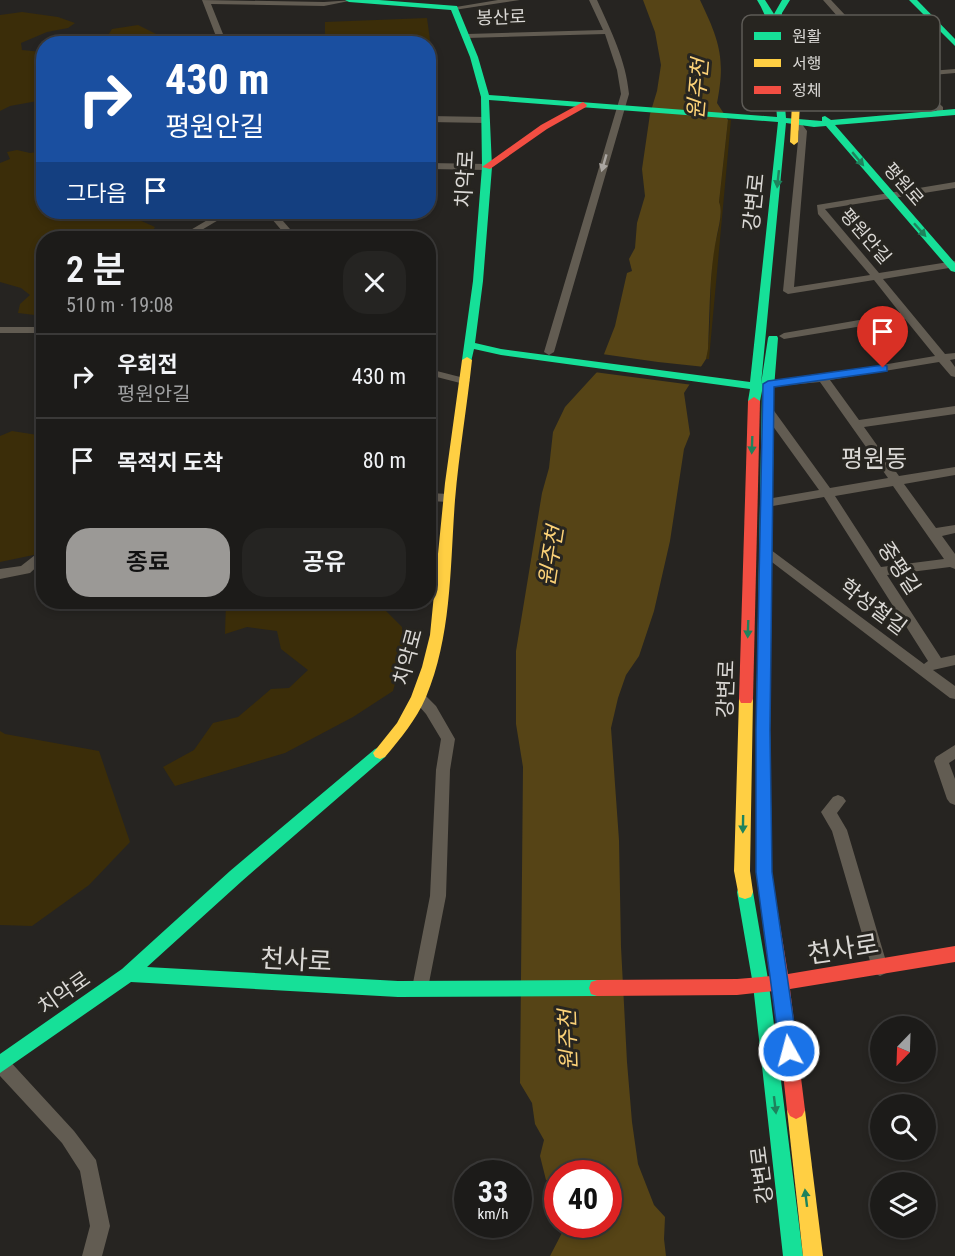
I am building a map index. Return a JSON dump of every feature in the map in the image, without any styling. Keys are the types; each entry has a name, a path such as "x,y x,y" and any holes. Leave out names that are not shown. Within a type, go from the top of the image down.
{"street":[{"name":"봉산로","path":"350,0 452,4 516,0"},
{"path":"220,36 206,1 324,4 350,0"},
{"path":"548,355 625,108 625,83 608,32 593,0"},
{"path":"761,0 770,15"},
{"path":"770,0 778,13 786,0"},
{"path":"786,15 793,0"},
{"path":"827,0 841,15"},
{"path":"913,0 927,15"},
{"name":"봉산로","path":"452,4 466,36 485,97"},
{"path":"940,28 955,44"},
{"name":"봉산로","path":"466,36 608,32"},
{"path":"940,72 955,71"},
{"path":"485,97 826,121 949,111"},
{"name":"치악로","path":"0,1064 128,974 236,876 359,773 391,742 409,719 419,698 436,647 449,498 480,260 487,167 485,97"},
{"path":"436,166 487,167 544,127 585,105"},
{"path":"788,111 789,119 802,131 788,291 954,266"},
{"path":"789,119 792,111"},
{"path":"810,111 847,117"},
{"path":"826,121 847,117 949,111"},
{"path":"436,119 486,120"},
{"name":"강변로","path":"789,119 758,355 768,411 763,730 764,872 781,983 813,1256"},
{"name":"강변로","path":"789,119 763,384 753,416 742,871 761,985 793,1256"},
{"name":"평원로","path":"826,121 954,266"},
{"path":"889,195 955,185"},
{"name":"평원안길","path":"889,195 820,207 821,212 955,374"},
{"path":"194,231 215,219"},
{"path":"276,219 287,231"},
{"path":"784,336 908,315"},
{"path":"0,330 36,330"},
{"path":"470,345 712,377 730,376 763,384 823,378 955,356"},
{"path":"730,376 758,355"},
{"path":"436,374 464,381"},
{"path":"730,376 753,416"},
{"path":"823,378 954,563 878,572"},
{"path":"857,424 955,410"},
{"name":"중평길","path":"768,411 827,493 937,664"},
{"path":"767,503 955,471"},
{"path":"436,497 449,498"},
{"path":"934,532 955,529"},
{"name":"학성철길","path":"766,553 955,694"},
{"path":"0,574 24,570 36,559"},
{"path":"919,668 955,660"},
{"path":"419,698 431,710 448,739 443,770 438,896 420,988"},
{"path":"955,751 941,761 955,799"},
{"path":"838,801 829,812 839,830 880,968"},
{"name":"천사로","path":"128,974 462,989 737,987 781,983 955,954"},
{"path":"0,1064 68,1137 89,1167 100,1226 93,1256"}],"shaded area":[{"path":"22,12 58,17 75,23 68,28 47,32 21,43 22,50 36,51 36,101 10,106 0,111 0,15"},
{"path":"427,18 429,36 325,36 325,22"},
{"path":"138,25 160,36 108,36 112,29"},
{"path":"728,120 731,120 709,359 706,359 712,262 720,218 719,202"},
{"path":"17,150 36,152 36,219 137,219 155,227 152,231 36,231 36,315 18,313 20,304 30,295 21,288 0,282 0,163 10,159 7,152"},
{"path":"12,431 36,435 36,554 0,562 0,436"},
{"path":"226,609 384,609 402,627 404,652 393,691 353,717 285,753 175,786 163,767 194,750 213,723 238,717 271,689 289,688 308,670 281,649 277,631 247,627 225,634"},
{"path":"0,731 5,734 99,751 130,842 89,885 32,926 0,925"}],"water":[{"name":"원주천","path":"643,0 700,0 719,50 721,74 717,103 728,120 719,202 721,210 711,277 708,349 706,359 684,393 690,434 684,449 670,541 654,611 639,656 626,675 611,728 619,840 621,947 632,1122 638,1164 654,1205 665,1217 666,1256 550,1256 559,1238 622,1238 622,1160 544,1160 544,1172 540,1156 544,1140 535,1124 532,1103 520,1083 523,767 516,724 516,651 542,493 549,468 553,432 565,407 597,372 615,326 627,273 632,271 629,259 635,248 637,223 645,196 642,169 650,114 661,65 655,32"}],"pier":[{"path":"602,354 705,367 693,385 594,372"}],"traffic: fast":[{"path":"349,0 454,8 474,57 485,97 487,167 478,281 467,360"},
{"path":"761,0 770,15"},
{"path":"778,15 786,0"},
{"path":"913,0 927,15"},
{"path":"940,28 955,44"},
{"path":"485,97 767,118 814,124 955,112"},
{"path":"754,401 781,111"},
{"path":"825,119 955,269"},
{"path":"767,894 764,872 763,730 768,388 773,338"},
{"path":"470,345 501,352 767,388"},
{"path":"0,1064 128,974 236,876 380,753"},
{"path":"745,892 761,985 793,1256"},
{"path":"128,974 398,989 597,988"}],"traffic: slow":[{"path":"794,142 796,111"},
{"path":"380,753 402,727 418,698 437,635 451,483 467,360"},
{"path":"745,892 742,871 746,699"},
{"path":"796,1110 813,1256"}],"traffic: jam":[{"path":"487,167 544,127 583,105"},
{"path":"746,699 754,401"},
{"path":"767,894 781,983 796,1110"},
{"path":"597,988 737,987 781,983 955,954"}],"district":[{"name":"평원동","path":"874,459"}],"route":[{"path":"789,1051 764,872 763,730 768,384 777,385 883,368"}]}
